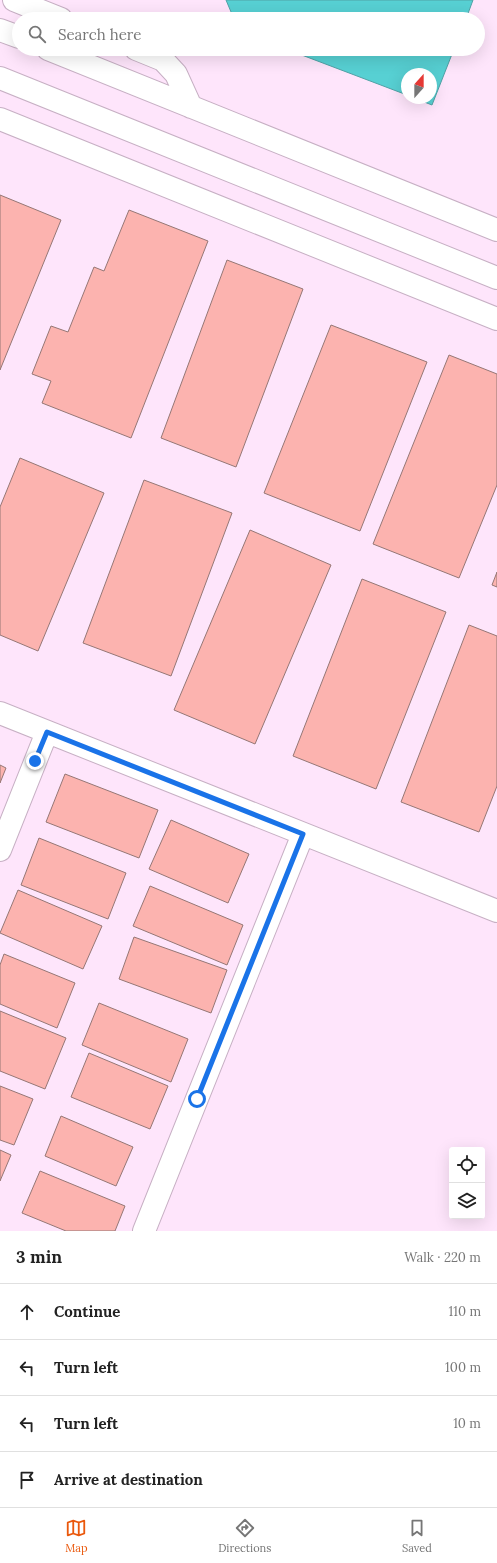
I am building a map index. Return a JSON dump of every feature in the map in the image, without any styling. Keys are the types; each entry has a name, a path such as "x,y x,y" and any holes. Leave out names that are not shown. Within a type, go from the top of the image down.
{"street":[{"path":"14,0 44,12"},
{"path":"0,30 12,34"},
{"path":"65,56 497,230"},
{"path":"153,56 163,60 176,74 191,107"},
{"path":"0,78 497,278"},
{"path":"0,119 497,319"},
{"path":"0,713 497,911"},
{"path":"0,850 47,732"},
{"path":"144,1231 303,834"}],"water":[{"path":"226,0 473,0 469,12 231,12"},
{"path":"304,56 451,56 437,92 437,68 401,68 401,93"}],"building":[{"path":"0,195 61,220 0,370"},
{"path":"129,210 208,241 131,438 42,403 51,381 32,374 51,326 68,332 94,267 104,271"},
{"path":"227,260 303,289 236,467 161,438"},
{"path":"331,325 427,362 360,531 264,493"},
{"path":"449,355 497,374 497,485 459,578 373,544"},
{"path":"20,458 104,493 38,651 0,635 0,507"},
{"path":"144,480 232,513 171,676 83,643"},
{"path":"250,530 331,565 255,744 174,710"},
{"path":"497,572 497,587 492,585"},
{"path":"362,579 446,612 376,789 293,756"},
{"path":"469,625 497,636 497,786 479,832 401,802"},
{"path":"0,765 6,768 0,783"},
{"path":"65,774 158,810 139,858 46,822"},
{"path":"171,820 249,854 228,903 149,869"},
{"path":"39,838 126,873 108,919 21,885"},
{"path":"150,886 243,925 227,965 133,926"},
{"path":"18,890 102,926 83,969 0,933"},
{"path":"134,937 227,970 211,1013 119,979"},
{"path":"4,954 75,983 57,1028 0,1004 0,965"},
{"path":"99,1003 188,1039 171,1082 82,1045"},
{"path":"0,1011 66,1038 45,1089 0,1071"},
{"path":"89,1053 168,1086 150,1129 71,1097"},
{"path":"0,1086 33,1099 14,1145 0,1140"},
{"path":"61,1116 133,1147 116,1186 45,1156"},
{"path":"0,1150 11,1155 0,1181"},
{"path":"40,1171 125,1206 115,1231 66,1231 22,1213"}],"route":[{"path":"35,761 47,732 303,834 197,1099"}]}
